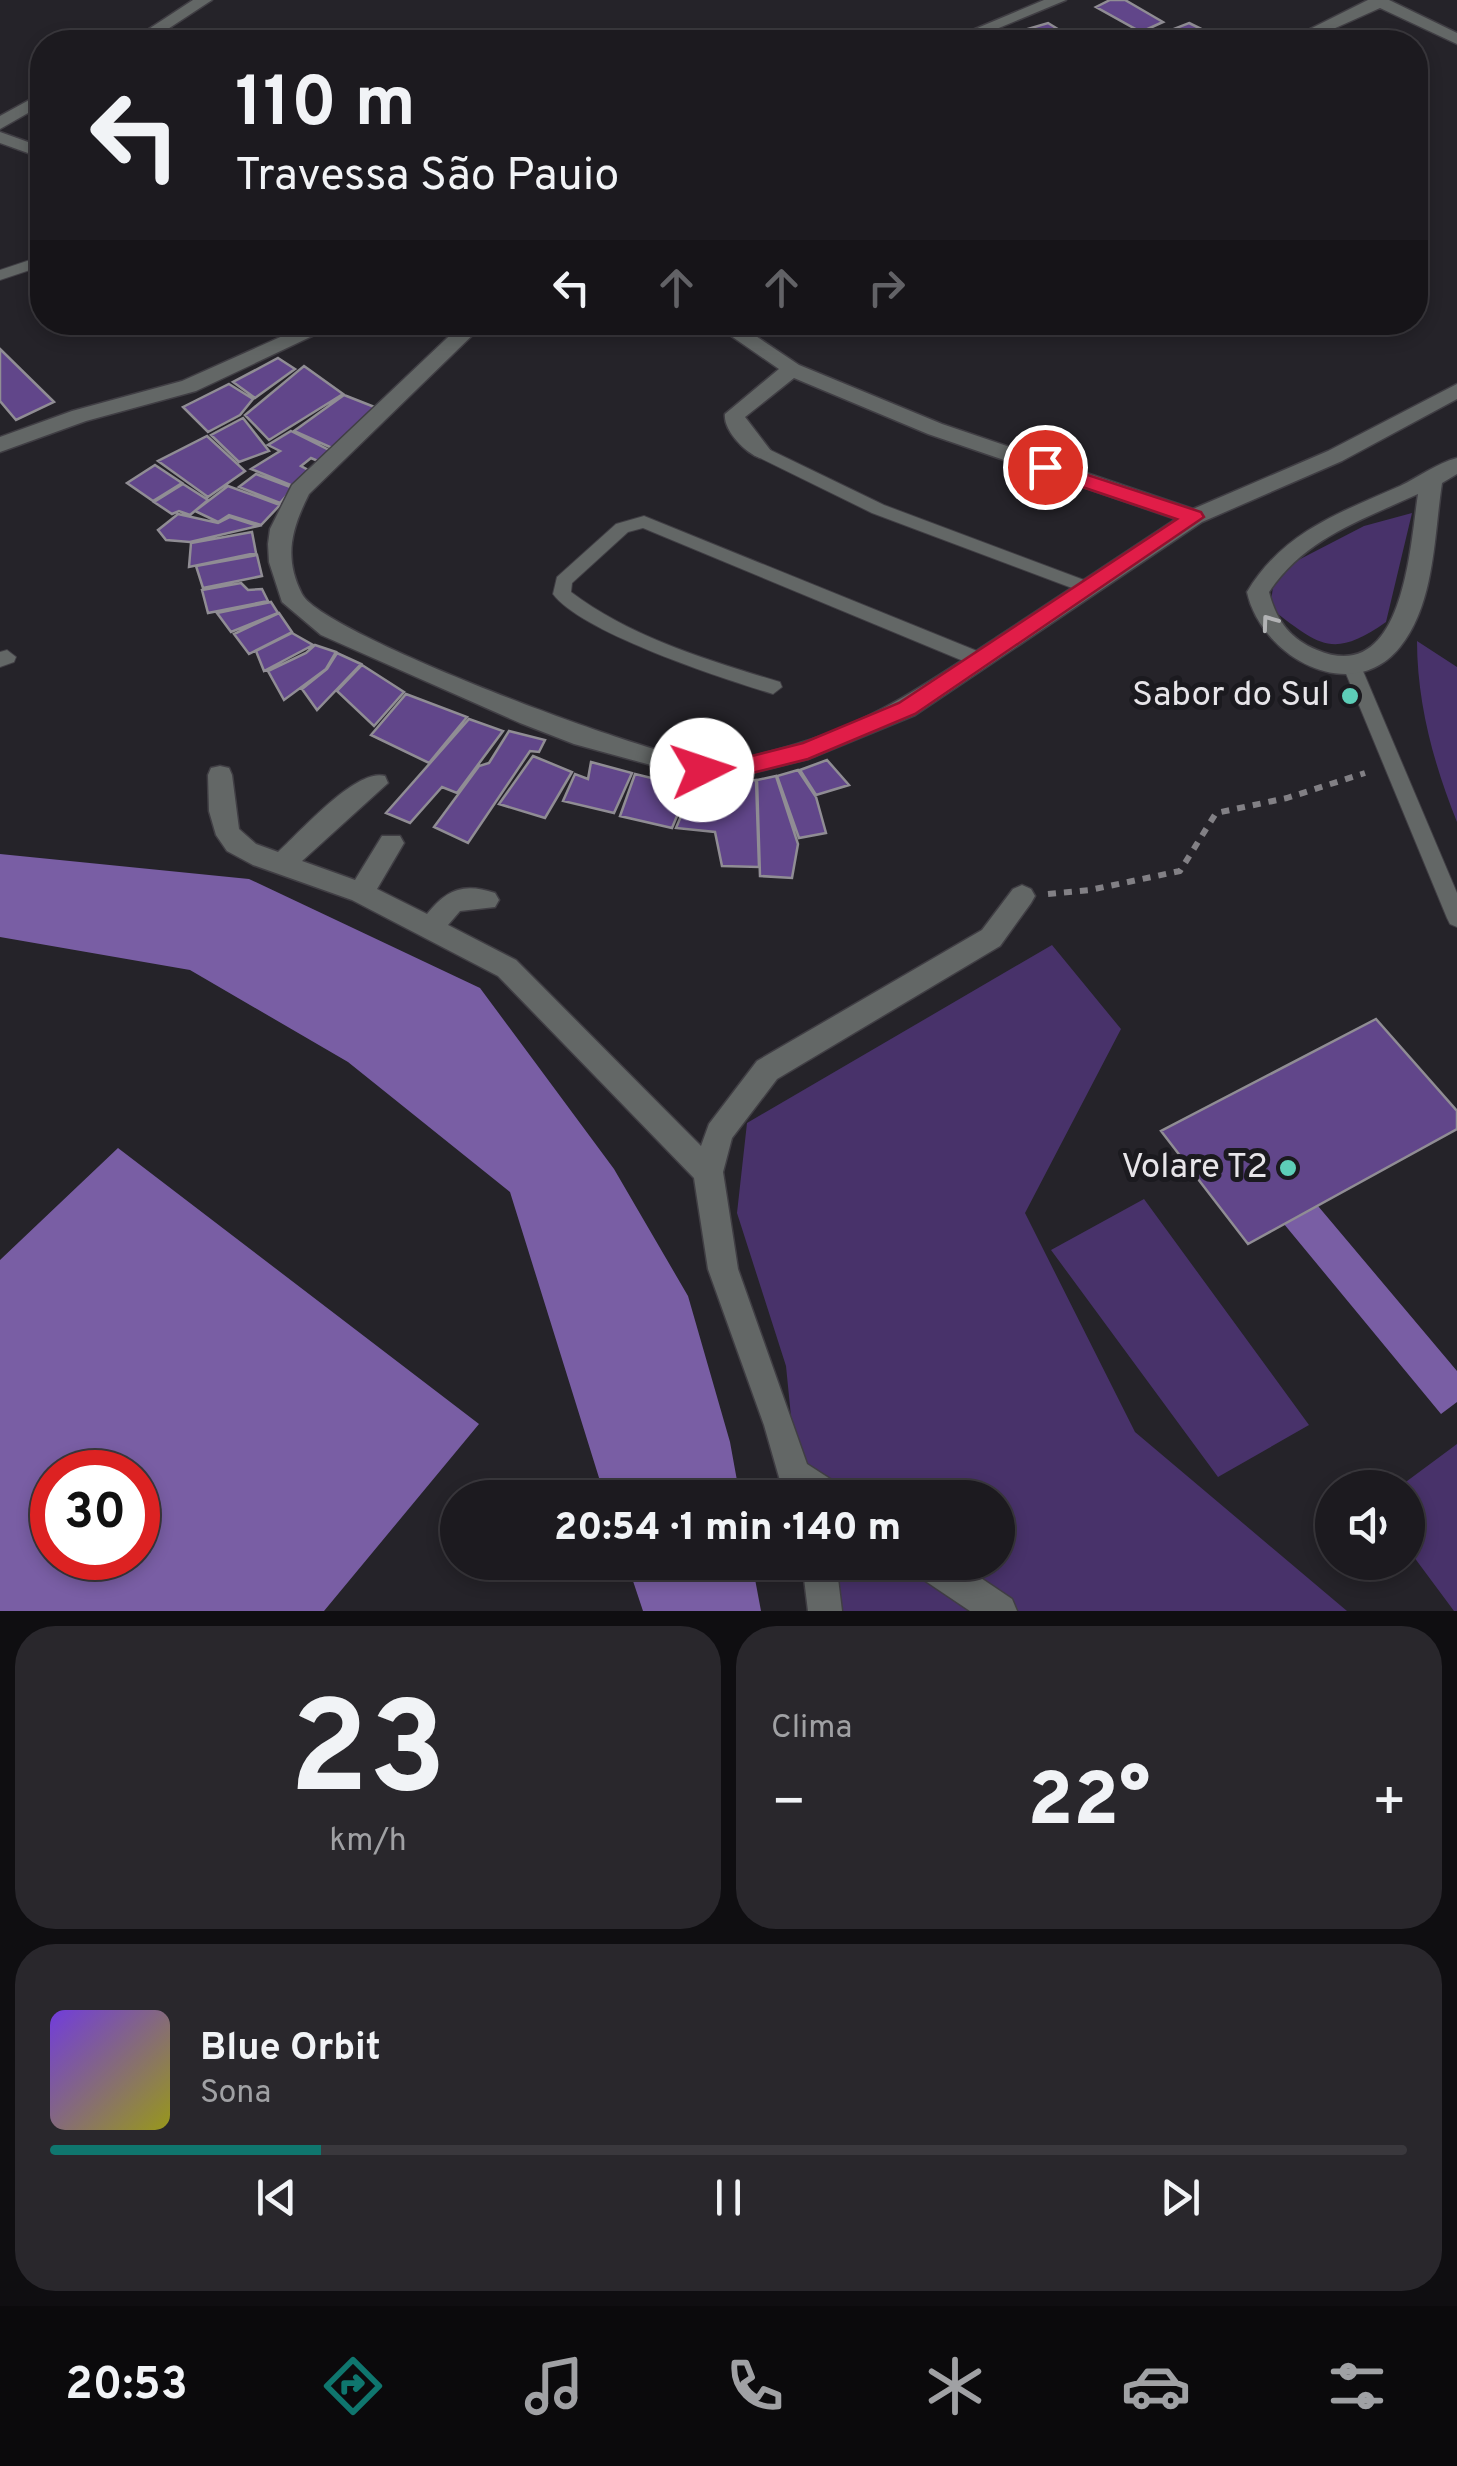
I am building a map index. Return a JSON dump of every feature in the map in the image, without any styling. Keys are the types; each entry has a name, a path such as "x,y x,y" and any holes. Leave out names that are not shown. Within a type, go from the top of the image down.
{"street":[{"path":"158,30 204,0"},
{"path":"982,30 1058,0"},
{"path":"1317,30 1378,1 1457,39"},
{"path":"0,124 30,105"},
{"path":"0,137 30,148"},
{"path":"0,445 78,416 189,386 303,335"},
{"path":"462,335 300,490 281,529 280,562 293,602 306,615 404,665 528,718 702,770 760,764 835,741 907,709 1194,517 1335,456 1457,390"},
{"path":"741,335 792,369 935,429 1194,517"},
{"path":"760,451 734,422 734,414 792,369"},
{"path":"1431,483 1410,601 1402,623 1380,652 1352,664 1313,658 1278,635 1258,607 1258,592 1275,565 1366,507 1431,483 1457,465"},
{"path":"220,775 220,817 228,839 252,855 361,894 507,968 708,1172"},
{"path":"282,864 354,797 376,783"},
{"path":"361,894 392,843"},
{"path":"796,1480 723,1269 708,1172 720,1132 767,1070 991,938 1022,896"},
{"path":"431,928 453,901 486,900"},
{"path":"821,1580 824,1611"},
{"path":"954,1580 1000,1611"}],"lane":[{"path":"0,275 30,264"},
{"path":"760,451 878,509 1086,587"},
{"path":"773,687 673,655 589,613 562,594 563,581 622,528 644,522 980,660"},
{"path":"1352,664 1457,918"},
{"path":"1431,856 1457,887"}],"path":[{"path":"1022,896 1090,890 1180,871 1216,814 1396,766"}],"shaded area":[{"path":"1412,513 1386,622 1352,641 1326,643 1301,631 1270,608 1274,580 1281,569 1364,526"},
{"path":"1417,641 1457,667 1457,822 1428,733"},
{"path":"0,854 249,879 480,988 614,1169 688,1296 730,1442 737,1480 600,1480 510,1192 348,1062 190,970 0,937"},
{"path":"1052,945 1121,1029 1025,1213 1135,1432 1347,1611 810,1611 807,1580 1015,1580 1015,1480 797,1480 786,1366 737,1213 747,1123"},
{"path":"118,1148 479,1424 324,1611 0,1611 0,1260"},
{"path":"1144,1199 1309,1425 1218,1477 1051,1250"},
{"path":"1318,1206 1457,1371 1457,1402 1441,1414 1284,1224"},
{"path":"1457,1444 1457,1611 1425,1572 1425,1470 1422,1470"},
{"path":"633,1580 755,1580 761,1611 643,1611"}],"building":[{"path":"1110,0 1125,0 1163,22 1137,30 1096,7"},
{"path":"1048,23 1059,30 1024,30"},
{"path":"1189,23 1203,30 1171,30"},
{"path":"0,349 54,402 16,420 0,401"},
{"path":"278,358 295,369 255,398 233,382"},
{"path":"304,366 343,394 269,440 245,415"},
{"path":"229,384 253,399 240,415 208,432 183,407"},
{"path":"344,395 377,408 332,448 294,431"},
{"path":"243,418 269,451 239,462 211,435"},
{"path":"291,431 331,451 318,461 311,458 301,466 310,471 293,486 251,469 280,451 268,445"},
{"path":"207,436 245,471 208,497 158,461"},
{"path":"155,465 182,483 153,501 127,483"},
{"path":"256,474 293,488 280,503 239,487"},
{"path":"183,484 208,500 190,515 179,511 172,514 154,502"},
{"path":"228,486 280,505 261,525 229,515 218,522 195,511"},
{"path":"178,514 218,523 230,517 258,526 190,542 166,540 158,530"},
{"path":"252,532 256,553 189,567 191,543"},
{"path":"257,555 262,576 203,588 196,566"},
{"path":"241,583 248,590 262,589 268,601 208,613 202,590"},
{"path":"271,602 278,613 231,632 217,613"},
{"path":"279,613 292,632 249,654 234,634"},
{"path":"292,633 313,645 264,671 256,651"},
{"path":"315,645 336,652 326,669 284,700 268,671"},
{"path":"337,653 361,664 317,710 302,689 327,669"},
{"path":"362,665 404,692 374,726 337,691"},
{"path":"406,694 467,717 429,763 371,735"},
{"path":"469,719 503,731 457,793 442,787 410,823 386,813"},
{"path":"509,731 545,740 539,752 530,751 468,843 434,827 479,766 489,763"},
{"path":"533,756 572,772 545,818 499,804"},
{"path":"827,760 849,785 816,795 800,770"},
{"path":"591,762 632,773 614,813 563,801 575,774 588,779"},
{"path":"798,770 816,797 826,833 799,838 777,776"},
{"path":"635,774 689,787 672,828 620,816"},
{"path":"776,776 798,844 792,878 760,876 757,780"},
{"path":"756,780 759,867 722,866 715,832 676,828 693,788"},
{"name":"Volare T2","path":"1376,1019 1457,1111 1457,1129 1248,1244 1161,1131"}],"place":[{"name":"Sabor do Sul","path":"1350,696"},
{"name":"Volare T2","path":"1288,1168"}],"route":[{"path":"702,770 732,770 808,750 907,709 1194,517 1045,467"}]}
